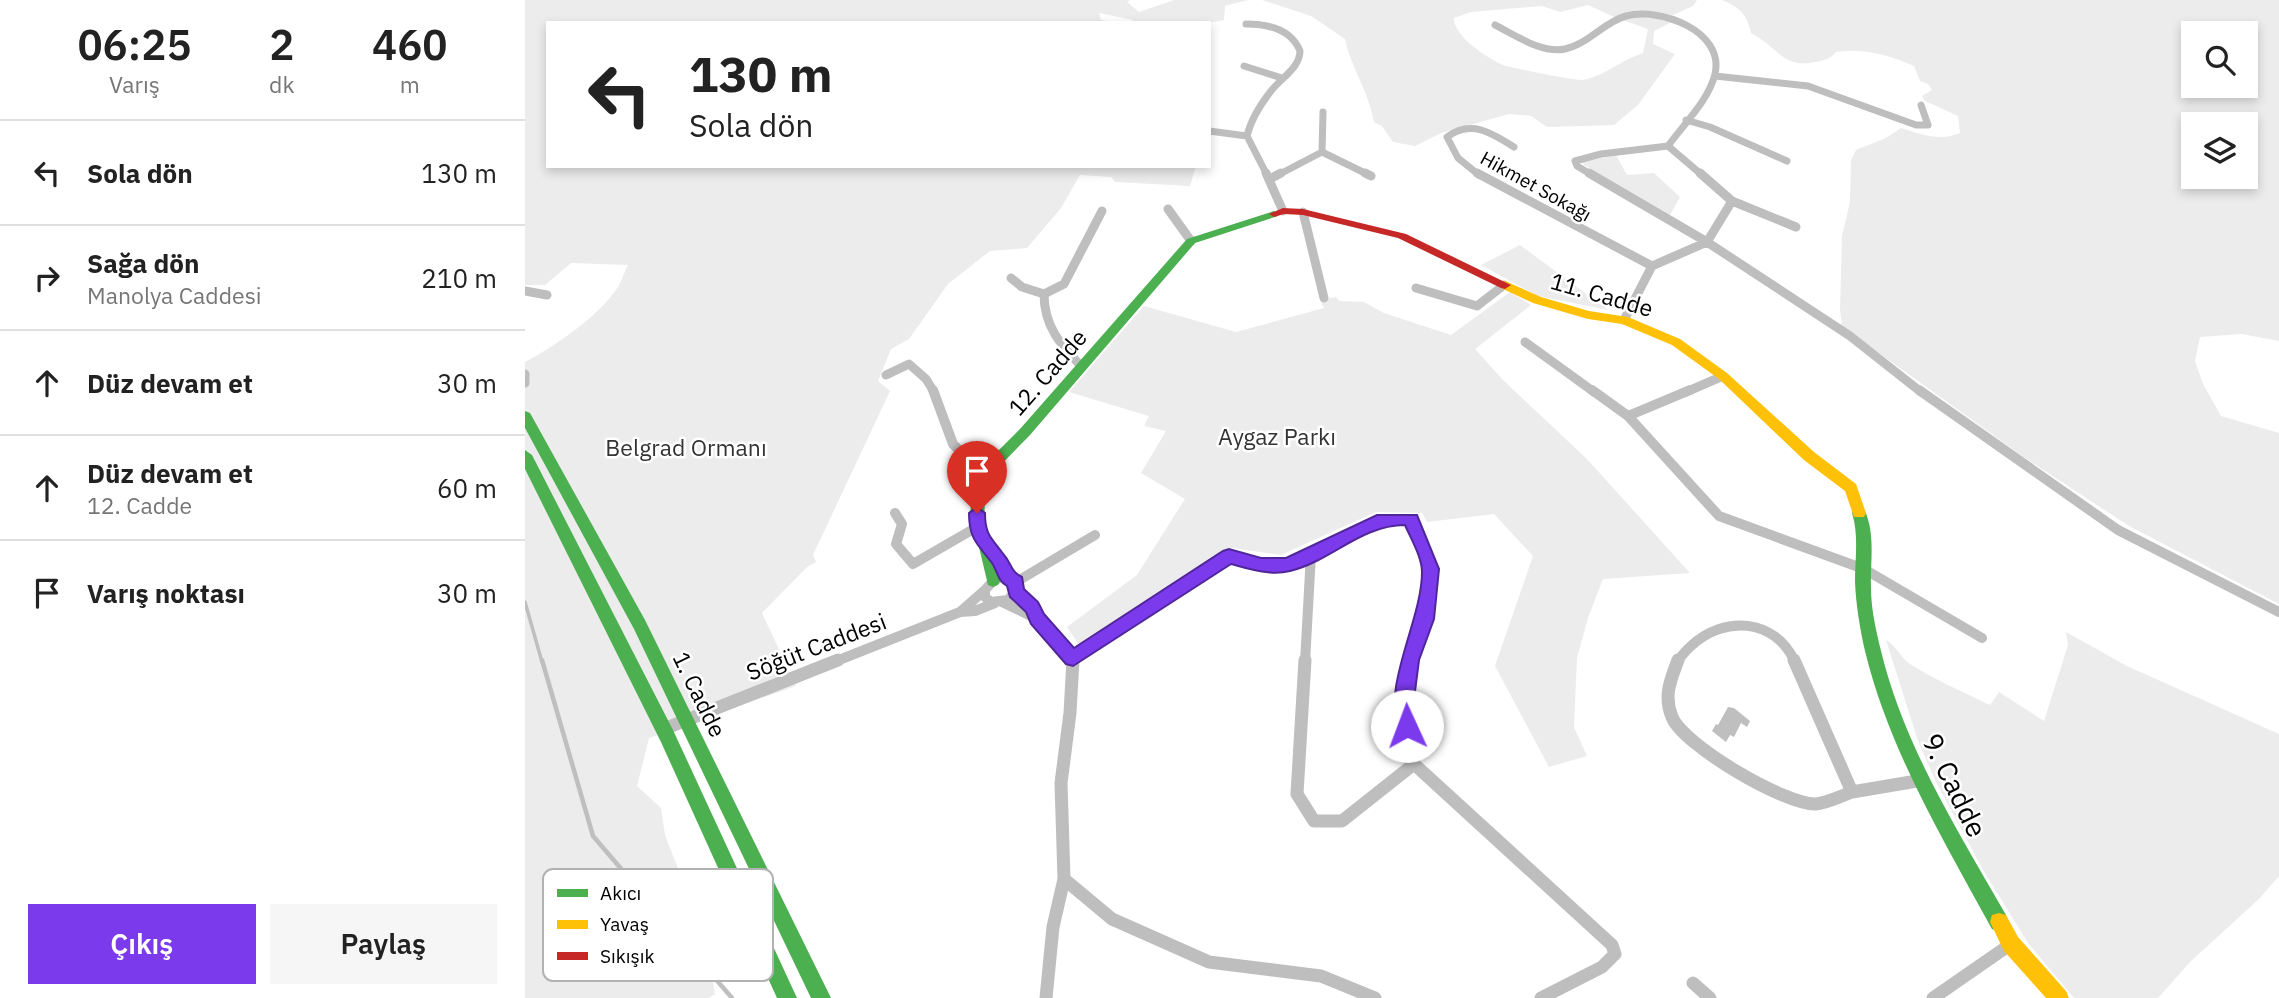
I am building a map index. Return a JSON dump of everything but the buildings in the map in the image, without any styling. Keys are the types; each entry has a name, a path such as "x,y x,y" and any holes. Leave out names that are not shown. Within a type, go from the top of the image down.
{"street":[{"path":"1495,25 1523,39 1554,49 1566,48 1603,25 1626,16 1668,16 1680,20 1709,46 1715,60 1715,76 1668,146"},
{"path":"1168,209 1191,241 1283,211 1270,179 1247,136 1248,127 1282,78 1294,68 1300,58 1300,49 1290,36 1273,27 1246,24"},
{"path":"1244,66 1282,78"},
{"path":"1715,76 1808,86 1916,125 1928,125 1921,105"},
{"path":"1322,152 1323,112"},
{"path":"1686,120 1710,127 1787,161"},
{"name":"Hikmet Sokağı","path":"1514,147 1486,129 1474,127 1452,132 1447,137 1458,158 1484,179 1630,252 1652,266"},
{"path":"1211,131 1247,136"},
{"path":"1796,227 1732,201 1668,146 1601,154 1575,161 1577,166 1707,242 1850,336 1893,372 2118,530 2279,612"},
{"path":"1270,179 1322,152"},
{"path":"1322,152 1371,176"},
{"path":"1624,320 1652,266 1707,242 1732,201"},
{"path":"1011,278 1022,287 1044,294 1064,284 1102,211"},
{"name":"11. Cadde","path":"1283,211 1303,212 1402,236 1537,300 1588,315 1624,320 1676,342 1723,376 1809,456 1851,488 1863,526 1864,569"},
{"path":"1303,212 1324,298"},
{"name":"12. Cadde","path":"983,475 1025,432 1191,241"},
{"path":"1416,288 1477,306 1504,285"},
{"path":"525,291 547,295"},
{"path":"1044,294 1048,330 1080,366"},
{"path":"1525,342 1628,416 1720,516 1864,569 1982,638"},
{"path":"886,374 909,364 921,370 936,392 950,440 983,475 978,495 977,527 1003,584 1032,607 1037,619 1073,659 1070,713 1061,783 1064,879 1053,927 1046,998"},
{"path":"525,374 525,383"},
{"path":"1628,416 1723,376"},
{"name":"1. Cadde","path":"525,416 640,625 759,869"},
{"name":"1. Cadde","path":"525,455 664,729 728,869"},
{"path":"895,513 902,524 896,544 913,564 977,527"},
{"path":"1073,659 1229,556 1261,565 1288,565 1383,519 1411,519 1431,569 1425,619 1410,660 1403,707 1414,764 1612,945 1615,954 1602,967 1541,998"},
{"path":"960,612 1003,584 1095,535"},
{"path":"1311,554 1297,794 1314,821 1342,821 1414,764"},
{"name":"9. Cadde","path":"1864,569 1865,611 1880,677 1923,780 2011,944 2059,998"},
{"path":"1003,584 985,597 1037,619"},
{"path":"998,603 1003,584"},
{"path":"960,612 975,611 998,603"},
{"name":"Söğüt Caddesi","path":"664,729 960,612"},
{"path":"1852,792 1789,649 1768,632 1741,623 1706,632 1680,656 1667,688 1672,718 1698,747 1776,794 1817,804 1852,792 1923,780"},
{"path":"1064,879 1112,919 1209,962 1321,976 1375,998"},
{"name":"1. Cadde","path":"773,898 821,998"},
{"path":"1933,998 2011,944"},
{"name":"1. Cadde","path":"773,967 787,998"},
{"path":"1693,983 1710,998"}],"green space":[{"name":"Belgrad Ormanı","path":"525,0 1130,0 1127,2 1139,12 1174,0 1248,0 1225,6 1224,20 1211,23 1132,21 1099,13 1101,20 1108,21 546,21 546,168 1195,168 1190,186 1115,182 1111,177 1080,175 1061,208 1027,248 990,251 948,284 909,339 891,349 878,381 890,391 813,555 816,562 807,567 762,613 796,686 649,738 637,786 661,808 665,835 678,869 543,869 543,981 713,981 715,994 709,998 525,998 525,362 562,340 598,311 616,290 628,265 571,263 545,285 525,285"},
{"path":"1262,0 1697,0 1693,6 1673,15 1634,12 1614,17 1588,5 1560,12 1542,6 1471,12 1454,18 1455,25 1465,39 1496,62 1518,69 1569,78 1591,78 1643,53 1648,29 1623,20 1639,17 1674,21 1654,31 1653,44 1675,54 1638,105 1614,125 1547,127 1531,116 1509,114 1441,133 1415,146 1393,142 1382,126 1374,122 1345,39 1311,16"},
{"path":"1722,0 2279,0 2279,341 2242,334 2200,337 2195,361 2203,384 2221,416 2279,433 2279,604 2129,526 2028,460 1840,325 1842,236 1850,202 1851,160 1856,150 1886,138 1901,128 1931,136 1953,136 1960,133 1958,116 1925,101 1922,96 1932,90 1928,84 1920,81 1914,66 1885,56 1856,51 1836,52 1827,59 1816,62 1788,60 1751,33 1745,16"},
{"path":"1616,155 1627,175 1654,173 1680,197 1670,215 1583,162"},
{"path":"1520,245 1608,310 1538,296 1481,265"},
{"name":"Aygaz Parkı","path":"1510,292 1531,305 1475,349 1503,380 1587,459 1690,573 1603,579 1577,658 1574,727 1587,756 1549,767 1495,666 1533,556 1494,514 1427,522 1422,513 1376,512 1281,555 1232,548 1213,558 1081,648 1067,627 1137,575 1185,499 1141,473 1166,431 1144,426 1149,416 1069,392 1144,306 1236,332 1324,308 1320,300 1336,297 1339,301 1364,302 1384,313 1451,335"},
{"path":"2066,632 2127,666 2279,734 2279,876 2259,899 2191,961 2158,998 2074,998 2028,943 1983,870 1937,784 1918,741 1886,640 1910,664 1939,681 1990,705 1999,692 2044,721 2068,645"}],"shaded area":[{"path":"1728,707 1734,708 1750,721 1747,727 1741,723 1734,737 1730,735 1726,742 1712,731"}],"waterway":[{"path":"525,602 542,662"},
{"path":"542,660 593,836 621,869"},
{"path":"717,981 732,998"}],"traffic: fast":[{"path":"993,581 986,547 977,527 978,495 983,475 1025,432 1191,241 1274,214"},
{"path":"525,416 640,625 758,869"},
{"path":"525,455 667,736 728,869"},
{"path":"1859,513 1863,526 1865,612 1885,692 1938,811 1999,922"},
{"path":"773,899 821,998"},
{"path":"773,967 787,998"}],"traffic: slow":[{"path":"1505,285 1537,300 1588,315 1624,320 1676,342 1723,376 1809,456 1851,488 1859,513"},
{"path":"1999,922 2011,944 2059,998"}],"traffic: jam":[{"path":"1274,214 1283,211 1303,212 1402,236 1505,285"}],"route":[{"path":"977,513 977,527 986,547 999,559 1006,577 1016,582 1016,592 1032,607 1037,619 1073,659 1229,556 1261,565 1288,565 1383,519 1411,519 1431,569 1425,619 1410,660 1403,707 1407,726"}]}
